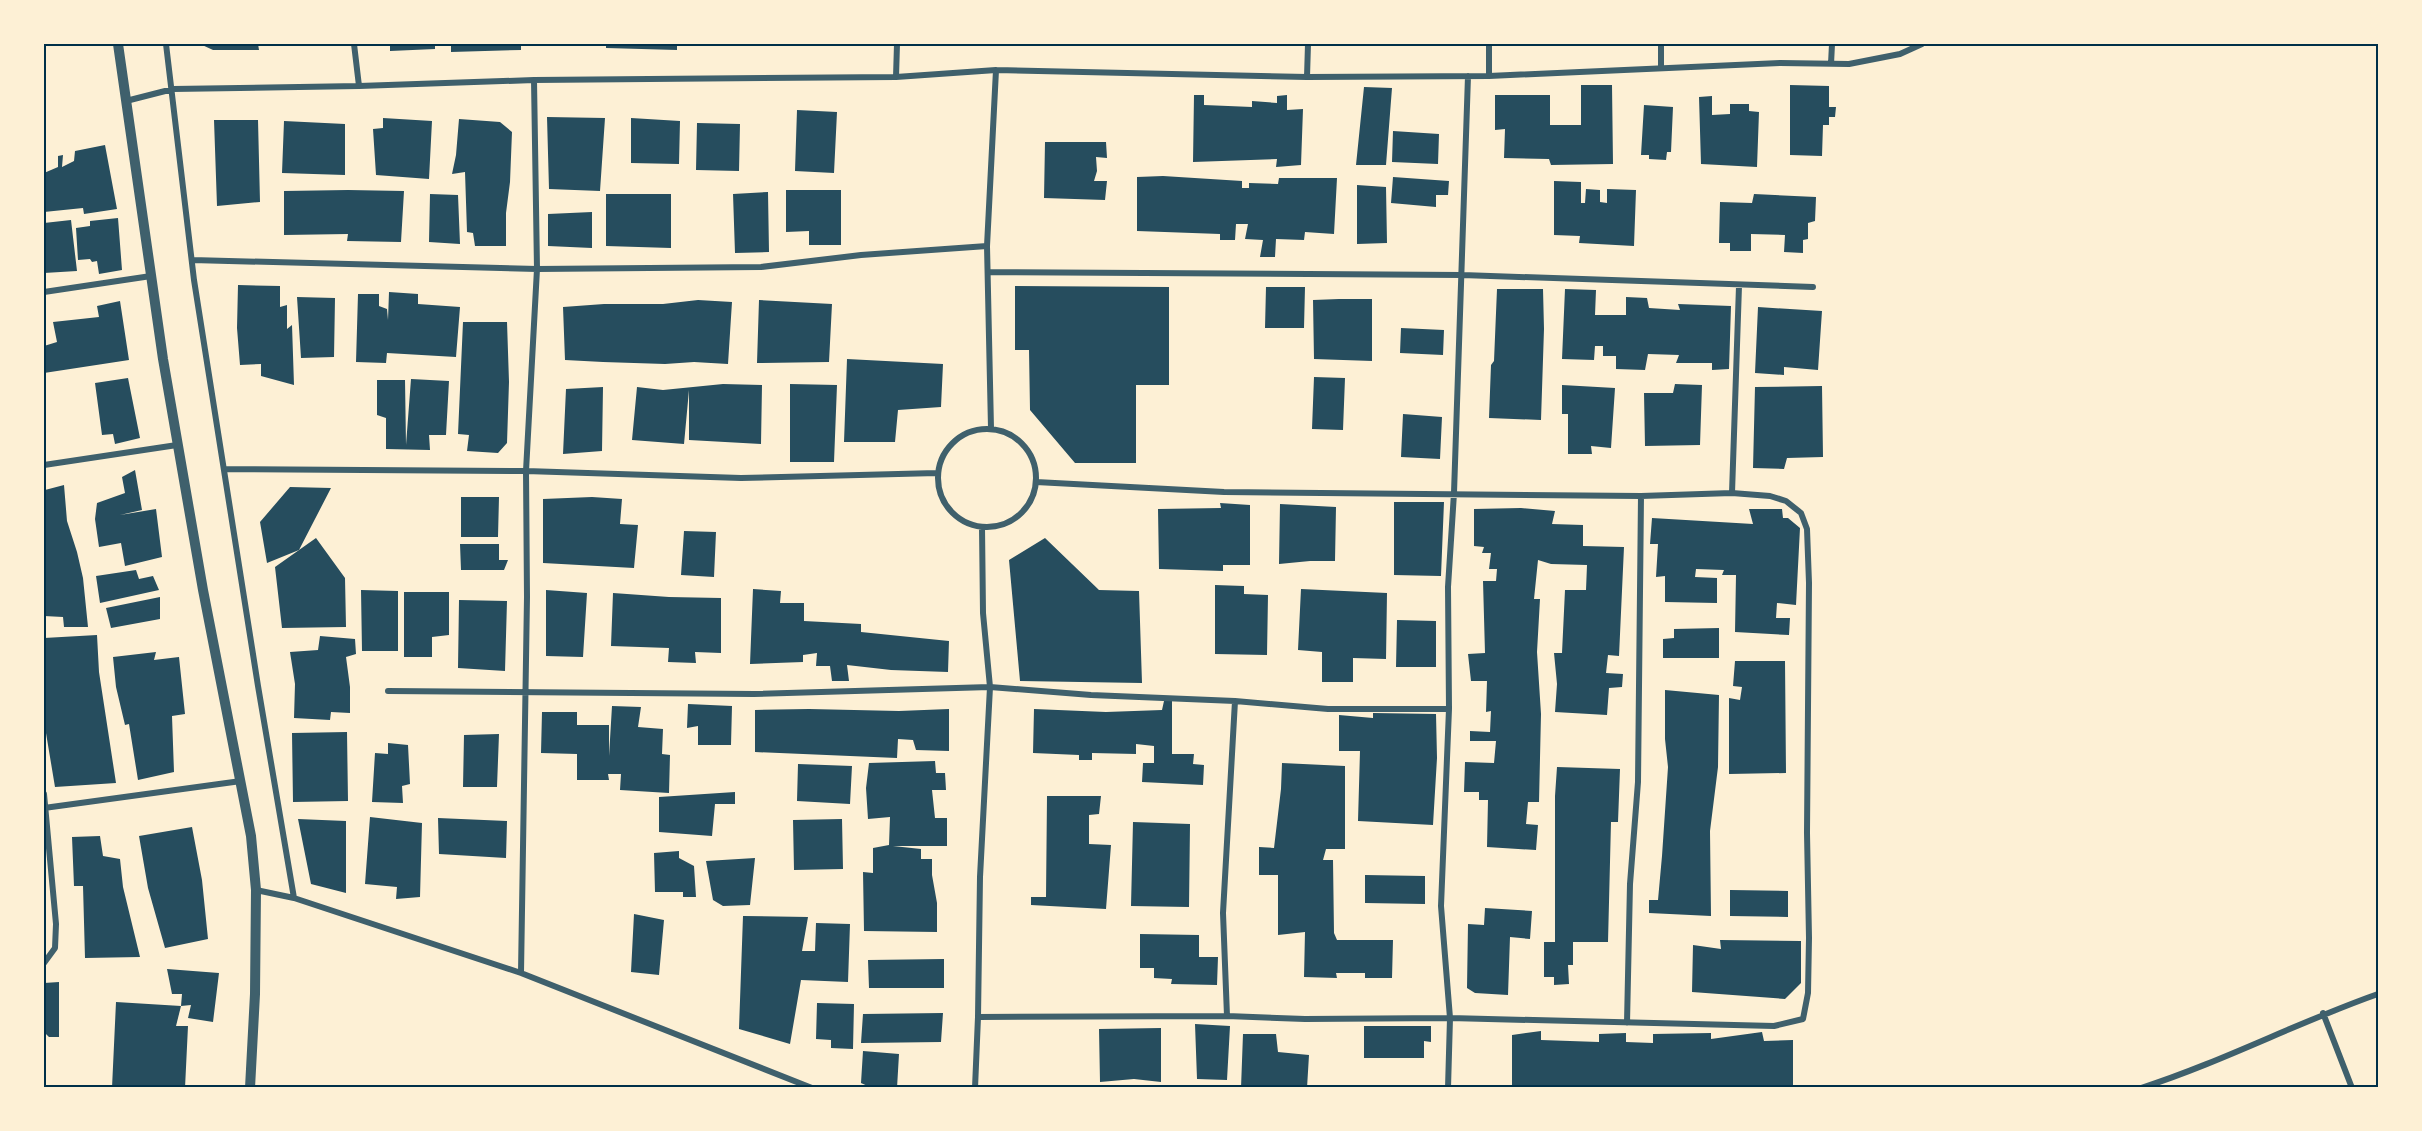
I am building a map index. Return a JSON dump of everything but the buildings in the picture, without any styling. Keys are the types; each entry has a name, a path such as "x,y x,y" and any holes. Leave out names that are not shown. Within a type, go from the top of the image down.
{"street":[{"path":"118,44 177,445 250,836 256,890 255,994 250,1088"},
{"path":"166,44 192,260 258,686 294,898"},
{"path":"354,44 359,86"},
{"path":"896,76 897,44"},
{"path":"1307,77 1308,44"},
{"path":"1489,44 1489,76"},
{"path":"1660,68 1661,44"},
{"path":"1831,64 1832,44"},
{"path":"126,101 173,89 534,80 896,76 996,70 1307,77 1489,76 1780,63 1849,64 1900,54 1922,44"},
{"path":"991,428 987,246 996,70"},
{"path":"1448,1088 1450,1018 1440,906 1449,709 1448,587 1454,493 1468,76"},
{"path":"521,973 526,471 537,268 534,80"},
{"path":"192,260 537,268 761,267 861,255 987,246"},
{"path":"989,272 1462,275 1813,287"},
{"path":"44,292 151,276"},
{"path":"1732,493 1739,286"},
{"path":"991,428 1009,434 1024,446 1034,463 1036,482 1030,501 1018,515 1002,525 982,527 964,522 949,510 939,492 937,473 943,455 955,440 972,430 991,428"},
{"path":"44,465 177,445"},
{"path":"224,470 526,471 741,478 937,473"},
{"path":"978,1017 1450,1018 1774,1026 1803,1019 1808,993 1809,583 1807,529 1801,513 1786,501 1770,496 1732,493 1641,496 1224,492 1036,482"},
{"path":"1627,1023 1630,884 1638,782 1641,496"},
{"path":"975,1088 980,877 990,687 983,613 982,527"},
{"path":"388,692 754,694 990,687 1091,695 1235,701 1328,709 1449,709"},
{"path":"1227,1016 1223,913 1235,701"},
{"path":"45,808 241,781"},
{"path":"44,795 56,924 55,948 44,963"},
{"path":"256,890 294,898 521,973 812,1088"},
{"path":"2141,1088 2220,1058 2323,1013 2379,994"},
{"path":"2323,1013 2352,1088"}]}
